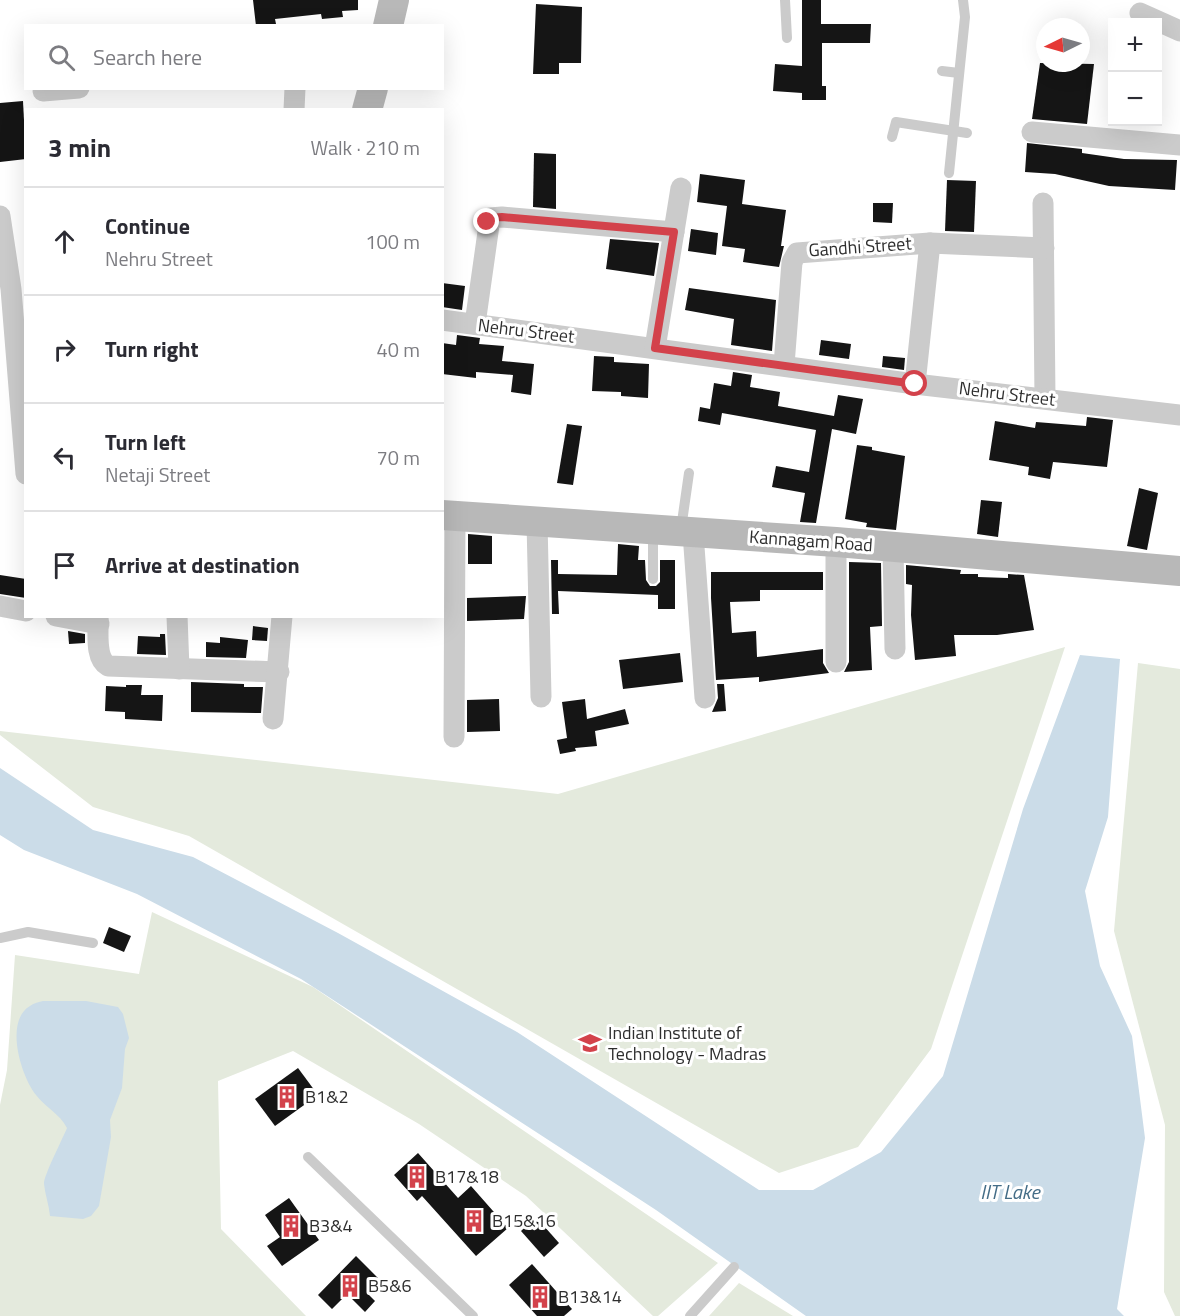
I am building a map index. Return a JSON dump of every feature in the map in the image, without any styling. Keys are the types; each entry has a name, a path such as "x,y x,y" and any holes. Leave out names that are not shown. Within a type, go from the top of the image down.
{"street":[{"path":"388,24 394,0"},
{"path":"1140,13 1180,31"},
{"path":"43,91 55,90"},
{"path":"294,108 295,90"},
{"path":"368,108 372,90"},
{"path":"1032,132 1180,145"},
{"path":"655,348 681,188"},
{"path":"1043,202 1045,398"},
{"path":"0,216 12,288 24,447"},
{"path":"475,324 490,218 502,217 674,232"},
{"path":"915,384 930,243 1044,248"},
{"name":"Gandhi Street","path":"784,365 792,262 797,253 930,243"},
{"name":"Nehru Street","path":"444,320 915,384 1180,415"},
{"path":"449,515 454,737"},
{"name":"Kannagam Road","path":"449,515 836,542 1180,571"},
{"path":"537,522 541,697"},
{"path":"676,532 705,698"},
{"path":"836,542 836,662"},
{"path":"893,547 895,649"},
{"path":"0,606 24,611"},
{"path":"78,618 99,620 100,654 104,664 279,672"},
{"path":"177,618 179,669"},
{"path":"273,719 279,672 282,618"}],"lane":[{"path":"785,0 787,38"},
{"path":"949,172 965,17 963,0"},
{"path":"942,71 959,73"},
{"path":"892,137 896,122 967,133"},
{"path":"653,579 676,532 689,473"},
{"path":"0,938 28,932 93,943"},
{"path":"308,1158 473,1316"},
{"path":"690,1316 734,1267"}],"shaded area":[{"path":"1065,647 931,1049 858,1147 779,1173 189,836 93,807 0,735 0,731 558,794"},
{"path":"1138,663 1180,669 1180,1316 1175,1316 1164,1292 1165,1125 1114,931"},
{"path":"152,912 313,987 718,1263 658,1316 653,1316 526,1196 419,1124 293,1051 218,1081 221,1229 306,1316 0,1316 0,1105 7,1070 15,955 139,974"},
{"path":"739,1283 793,1316 709,1316"}],"water":[{"name":"IIT Lake","path":"1080,655 1120,659 1108,817 1085,891 1100,966 1132,1036 1145,1138 1117,1309 1124,1316 806,1316 656,1210 301,979 137,894 24,850 0,835 0,768 93,830 193,857 338,933 517,1032 759,1190 813,1190 881,1152 943,1076 1023,809"},
{"path":"43,1001 86,1001 118,1007 123,1014 129,1038 125,1049 122,1088 110,1120 111,1137 99,1206 91,1216 83,1219 50,1216 44,1184 67,1128 30,1086 18,1049 18,1024 22,1013 32,1005"}],"building":[{"path":"253,0 358,0 358,10 342,11 343,17 322,19 321,14 275,19 276,24 256,24"},
{"path":"802,0 821,0 821,24 871,24 870,43 822,43 822,86 826,86 826,100 802,100 802,93 773,91 775,64 802,66"},
{"path":"536,4 582,7 581,63 559,63 559,74 533,74"},
{"path":"1090,64 1094,64 1087,124 1032,119 1039,72 1090,72"},
{"path":"23,101 24,159 0,162 0,103"},
{"path":"1027,143 1082,149 1082,153 1124,159 1177,160 1175,190 1109,186 1055,174 1025,172"},
{"path":"534,153 556,154 556,209 533,207"},
{"path":"700,174 745,180 742,204 786,210 781,246 784,246 779,267 743,262 745,249 722,246 727,206 697,202"},
{"path":"947,180 976,181 974,232 945,231"},
{"path":"873,203 893,203 892,223 873,222"},
{"path":"691,229 718,233 716,255 688,251"},
{"path":"610,239 659,243 654,276 606,269"},
{"path":"444,283 465,286 462,310 444,307"},
{"path":"689,288 776,300 772,351 731,345 734,319 685,310"},
{"path":"457,335 480,338 479,344 504,346 502,361 534,364 531,395 511,392 513,375 476,372 476,378 444,374 444,343 456,345"},
{"path":"821,340 851,344 849,359 819,355"},
{"path":"594,356 614,357 614,362 649,364 648,398 621,396 621,392 592,391"},
{"path":"883,356 905,358 904,370 882,367"},
{"path":"733,372 752,375 750,387 780,392 778,406 834,416 838,395 863,399 856,434 832,429 816,523 800,522 805,493 772,487 776,466 809,472 816,430 722,413 720,425 698,421 700,407 710,409 714,383 731,386"},
{"path":"1087,417 1113,420 1107,467 1053,462 1050,479 1028,475 1029,467 989,460 995,421 1035,428 1036,422 1086,426"},
{"path":"567,424 582,426 573,485 557,483"},
{"path":"857,445 905,456 896,530 866,527 867,523 845,519"},
{"path":"1139,488 1158,493 1147,550 1127,546"},
{"path":"981,500 1002,502 998,537 977,534"},
{"path":"468,534 492,536 492,564 468,564"},
{"path":"618,544 639,546 638,560 645,560 646,580 650,586 656,586 660,582 660,560 675,560 675,609 658,609 658,595 558,591 559,614 552,614 551,560 558,560 558,574 617,575"},
{"path":"849,562 881,563 882,626 870,627 872,670 844,672 849,662"},
{"path":"906,565 961,570 960,574 978,574 978,577 1008,578 1008,574 1024,575 1034,630 997,635 954,635 956,656 915,660 911,615 912,585 906,584"},
{"path":"711,572 823,572 823,590 760,590 760,601 730,602 732,633 756,631 757,657 823,649 823,663 829,673 759,682 759,677 716,680"},
{"path":"0,575 24,579 24,598 0,594"},
{"path":"526,596 524,619 467,621 467,598"},
{"path":"253,626 268,628 267,641 252,640"},
{"path":"68,631 85,634 85,643 69,644"},
{"path":"160,634 165,634 166,655 137,654 138,636 160,637"},
{"path":"220,637 248,640 246,658 206,657 206,642 220,643"},
{"path":"680,653 683,682 623,689 619,660"},
{"path":"191,682 263,687 261,713 191,712"},
{"path":"717,684 724,684 726,711 712,712 718,698"},
{"path":"126,685 142,685 141,695 163,695 162,721 125,719 125,712 105,711 106,686 126,687"},
{"path":"499,699 500,731 467,732 467,700"},
{"path":"585,699 587,719 625,709 629,724 595,731 597,746 575,748 576,751 560,754 557,740 567,738 562,702"},
{"path":"109,927 131,936 124,952 103,943"},
{"name":"B1&2","path":"298,1068 318,1095 275,1126 255,1099"},
{"path":"418,1153 458,1198 471,1186 508,1228 476,1256 422,1196 417,1201 394,1175"},
{"name":"B3&4","path":"289,1198 319,1240 282,1266 267,1246 280,1237 265,1215"},
{"path":"536,1217 559,1243 544,1257 521,1231"},
{"name":"B5&6","path":"356,1256 380,1280 367,1293 375,1301 365,1312 347,1294 332,1309 318,1295"},
{"name":"B13&14","path":"532,1264 572,1309 564,1316 537,1316 509,1285"}],"place":[{"name":"Indian Institute of Technology - Madras","path":"590,1043"},
{"name":"B1&2","path":"287,1097"},
{"name":"B17&18","path":"417,1177"},
{"name":"B15&16","path":"474,1221"},
{"name":"B3&4","path":"291,1226"},
{"name":"B5&6","path":"350,1286"},
{"name":"B13&14","path":"540,1297"}],"route":[{"path":"487,222 490,218 502,217 674,232 655,348 915,384"}]}
